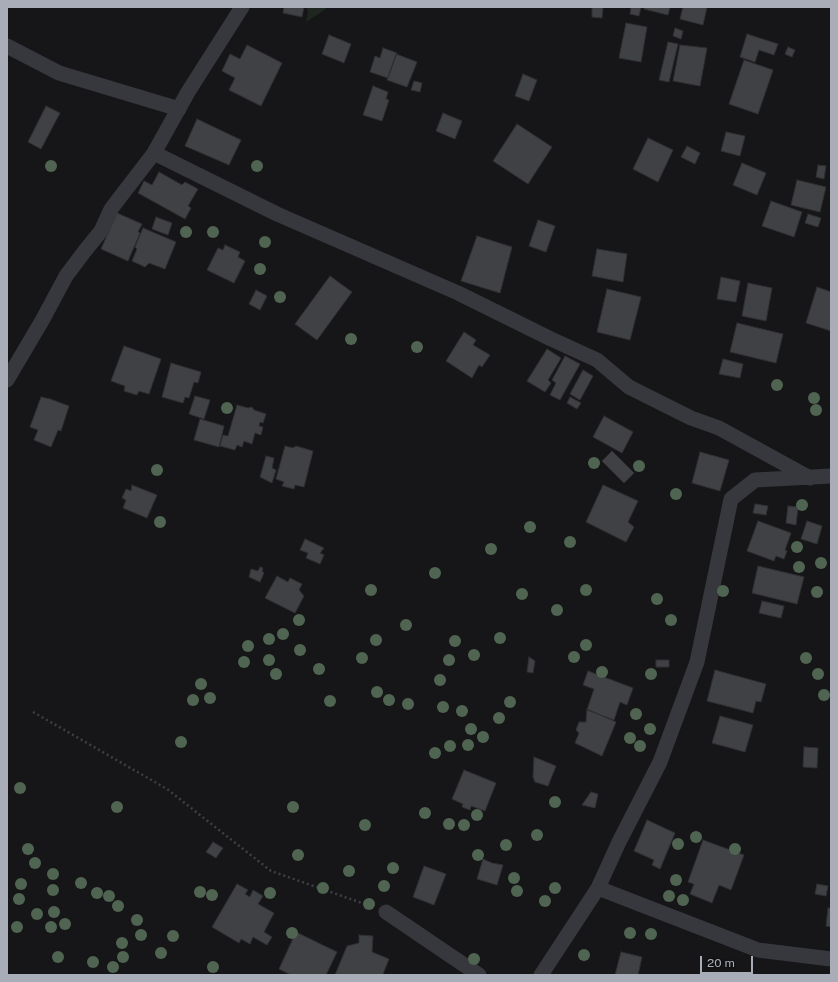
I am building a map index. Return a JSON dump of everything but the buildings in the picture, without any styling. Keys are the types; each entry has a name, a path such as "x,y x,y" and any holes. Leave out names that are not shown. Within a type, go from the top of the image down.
{"street":[{"path":"7,380 43,320 66,276 101,231 111,209 154,153 188,92 242,7"},
{"path":"7,46 59,73 179,109"},
{"path":"154,153 277,214 458,293 597,360 629,387 691,418 719,428 810,478"},
{"path":"541,975 598,888 619,842 660,762 697,662 731,499 755,480 831,476"},
{"path":"598,888 758,950 831,959"},
{"path":"386,912 479,975"}],"path":[{"path":"33,712 167,789 271,871 386,912"}],"shaded area":[{"path":"306,7 325,7 326,9 306,22 308,12"}]}
